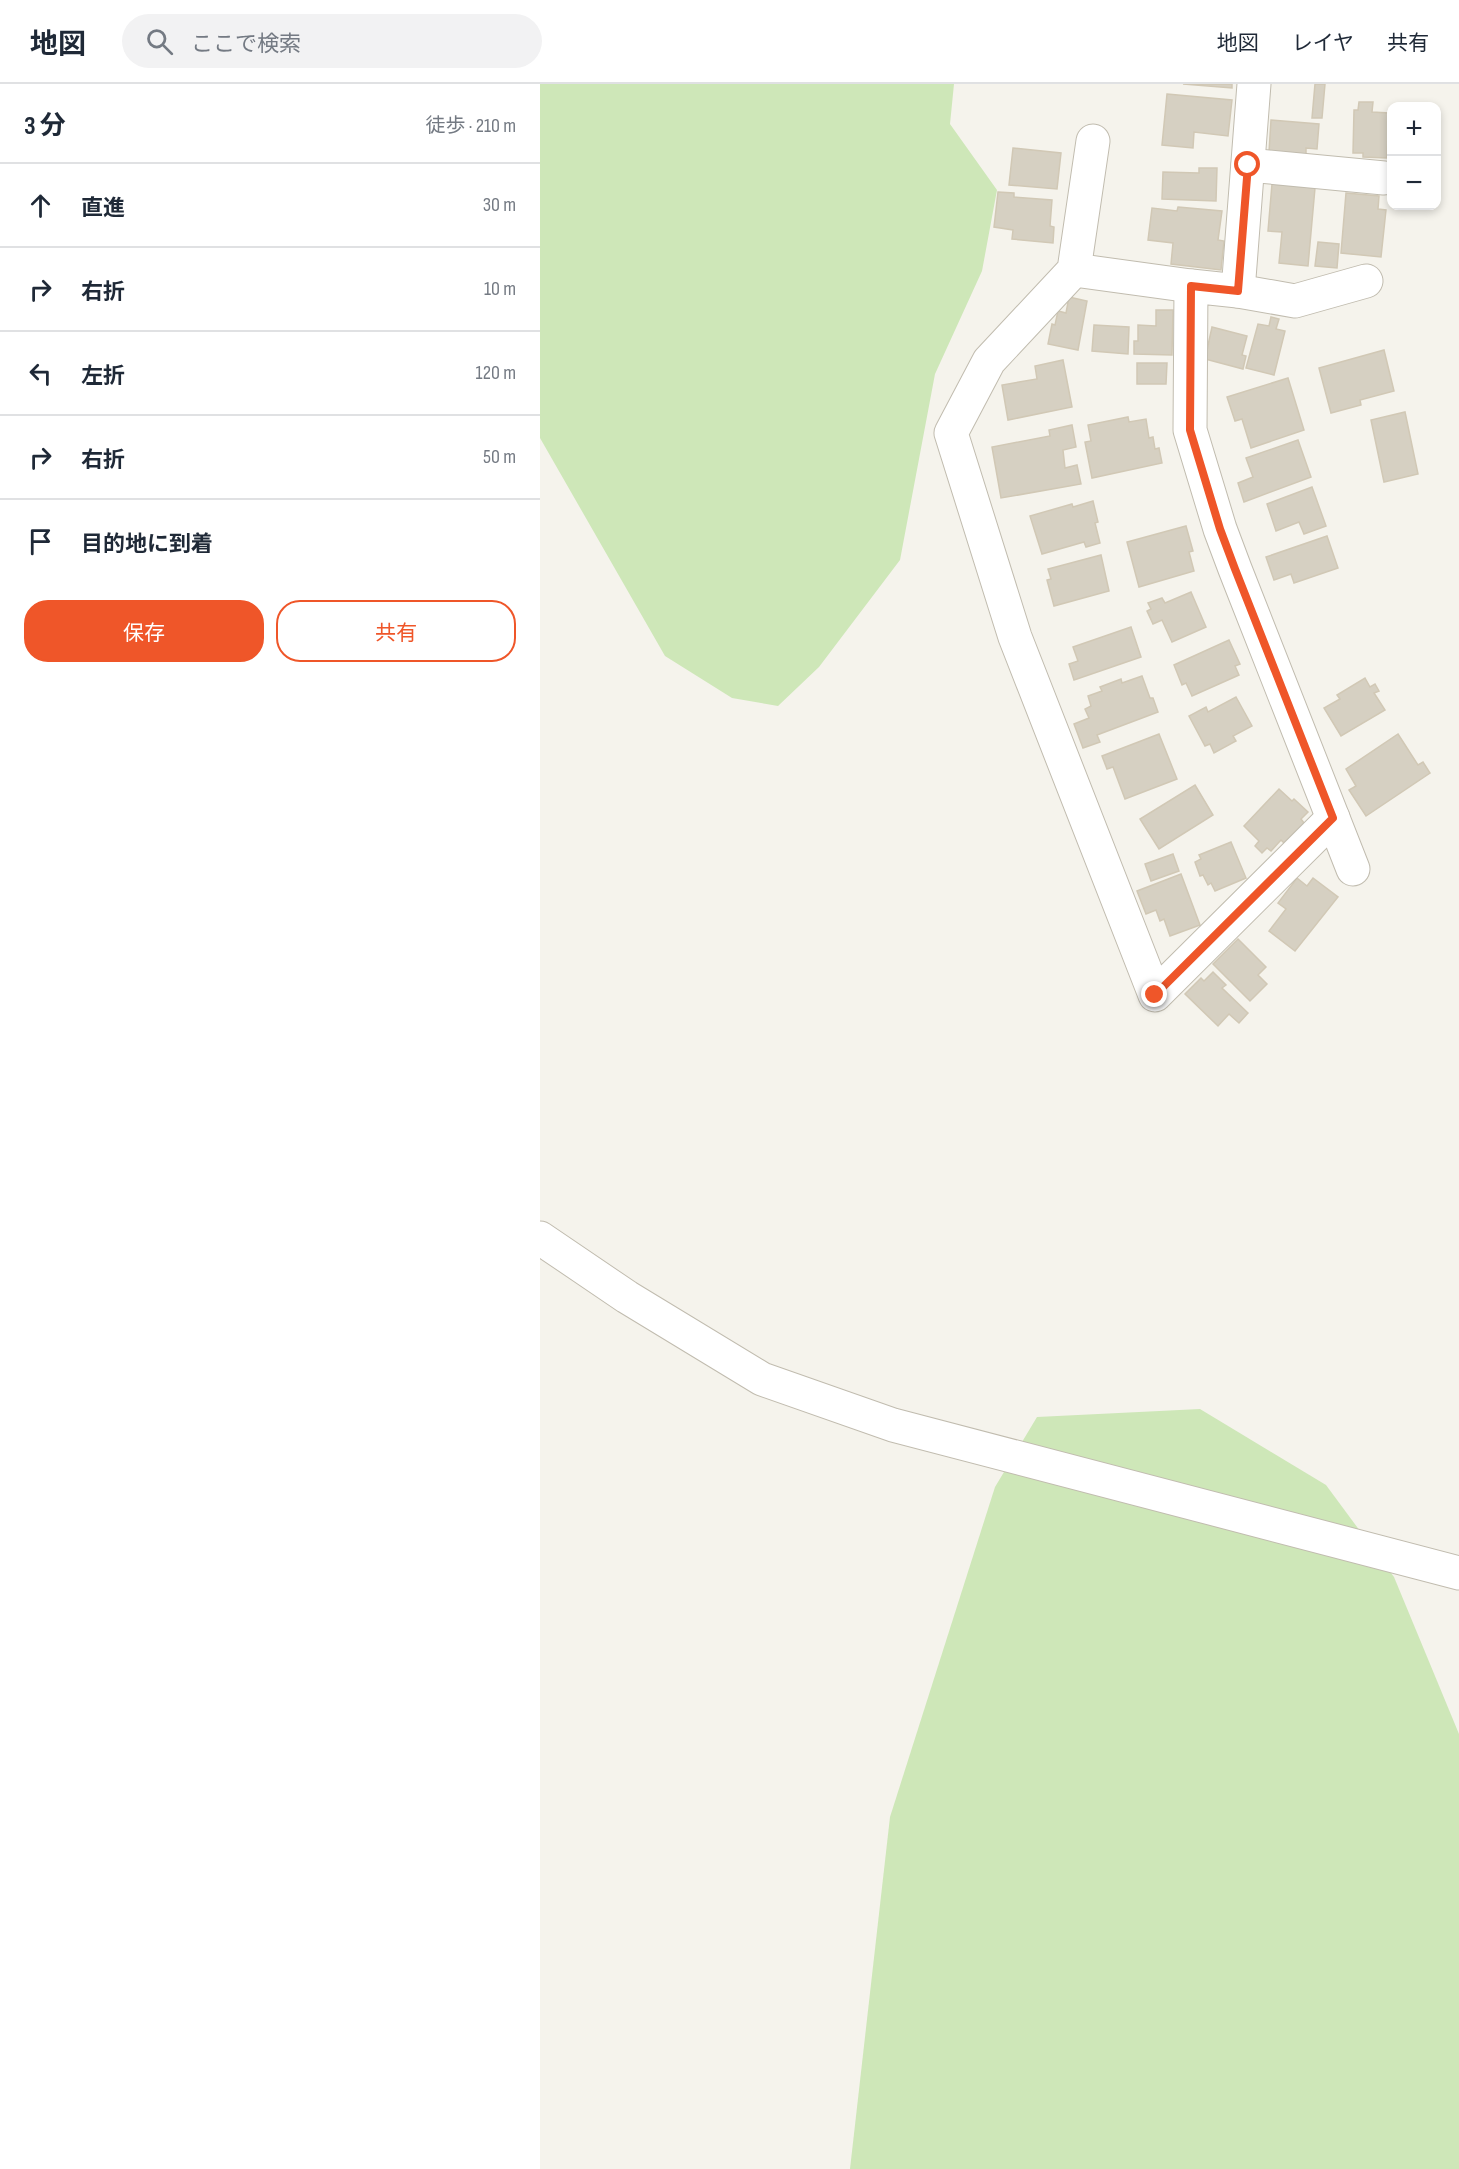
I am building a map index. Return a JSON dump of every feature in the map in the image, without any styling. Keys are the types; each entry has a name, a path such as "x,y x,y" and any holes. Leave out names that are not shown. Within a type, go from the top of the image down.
{"street":[{"path":"1238,291 1254,84"},
{"path":"1093,141 1074,270 989,361 951,433 1015,637 1155,995 1333,818"},
{"path":"1248,165 1384,178"},
{"path":"1074,270 1238,291 1295,301 1366,281"},
{"path":"1191,286 1190,430 1227,549 1353,869"},
{"path":"540,1238 627,1297 762,1378 893,1425 1459,1573"}],"green space":[{"path":"540,84 954,84 950,124 997,190 982,271 935,374 900,560 819,667 778,706 732,698 665,656 540,438"},
{"path":"1200,1409 1326,1485 1394,1577 1459,1734 1459,2169 850,2169 890,1817 995,1487 1037,1417"}],"building":[{"path":"1183,84 1232,84 1232,88"},
{"path":"1315,84 1325,84 1322,118 1312,118"},
{"path":"1167,94 1232,100 1228,136 1194,132 1193,148 1162,145"},
{"path":"1359,102 1373,102 1372,112 1387,113 1387,158 1363,157 1363,153 1353,153 1354,110 1358,110"},
{"path":"1271,120 1319,124 1317,149 1306,148 1306,155 1269,152"},
{"path":"1013,148 1061,153 1057,189 1009,185"},
{"path":"1199,168 1217,168 1216,201 1162,199 1163,172 1199,173"},
{"path":"1272,184 1315,188 1308,266 1279,263 1282,232 1268,231"},
{"path":"998,192 1014,193 1014,197 1052,200 1050,226 1054,227 1053,243 1012,239 1013,230 994,227"},
{"path":"1346,193 1379,196 1378,209 1386,210 1381,257 1341,253"},
{"path":"1178,207 1222,211 1218,240 1224,241 1221,270 1171,264 1173,243 1148,240 1152,208 1177,211"},
{"path":"1318,242 1339,244 1337,268 1315,266"},
{"path":"1069,297 1087,301 1078,350 1048,344 1052,324 1055,325 1058,311 1066,313"},
{"path":"1156,310 1173,310 1172,355 1134,354 1134,341 1138,341 1138,325 1156,326"},
{"path":"1271,317 1279,319 1276,329 1285,331 1274,375 1246,368 1258,324 1269,326"},
{"path":"1094,325 1129,327 1128,354 1092,351"},
{"path":"1212,327 1247,336 1242,355 1246,356 1243,369 1205,359"},
{"path":"1384,350 1394,391 1360,400 1361,405 1331,413 1319,368"},
{"path":"1063,360 1072,407 1008,420 1002,385 1037,379 1035,366"},
{"path":"1137,363 1167,363 1166,384 1137,384"},
{"path":"1288,378 1304,430 1251,448 1242,419 1235,421 1227,397"},
{"path":"1405,412 1418,474 1384,482 1371,420"},
{"path":"1128,417 1129,422 1146,419 1149,438 1153,437 1155,449 1159,448 1162,463 1092,478 1085,442 1091,441 1088,425"},
{"path":"1072,425 1076,447 1063,450 1065,468 1077,465 1081,484 1001,498 992,447 1050,436 1049,430"},
{"path":"1298,440 1311,477 1244,502 1238,483 1253,477 1246,458"},
{"path":"1312,487 1326,526 1304,534 1299,522 1276,531 1267,504"},
{"path":"1093,501 1100,543 1086,547 1084,542 1042,554 1030,516 1072,504 1073,507"},
{"path":"1186,526 1193,551 1189,552 1194,571 1139,587 1127,542"},
{"path":"1327,536 1338,568 1294,583 1291,574 1274,580 1266,557"},
{"path":"1101,555 1109,591 1054,606 1047,580 1051,579 1048,569"},
{"path":"1191,592 1206,627 1172,642 1162,620 1153,624 1147,611 1151,609 1148,603 1162,598 1165,603"},
{"path":"1131,627 1141,657 1074,680 1069,664 1078,661 1073,647"},
{"path":"1229,640 1240,664 1235,666 1239,675 1192,696 1186,683 1182,685 1174,665"},
{"path":"1142,676 1158,712 1097,735 1100,742 1083,748 1074,724 1089,718 1085,709 1091,706 1088,696 1102,691 1100,687 1121,679 1122,683"},
{"path":"1365,678 1370,687 1375,684 1379,691 1374,693 1385,710 1341,736 1324,708 1340,699 1337,695"},
{"path":"1236,697 1252,726 1233,736 1236,741 1214,753 1210,744 1205,746 1189,716 1206,707 1208,712"},
{"path":"1159,734 1177,779 1125,799 1113,767 1107,769 1102,756"},
{"path":"1398,734 1418,765 1423,762 1430,773 1366,816 1349,790 1356,786 1346,769"},
{"path":"1195,785 1213,815 1159,849 1140,819"},
{"path":"1279,789 1308,812 1301,819 1304,823 1284,843 1281,840 1271,851 1267,848 1262,853 1255,846 1259,841 1244,826"},
{"path":"1231,842 1246,878 1215,891 1211,883 1208,885 1203,875 1200,876 1195,862 1201,859 1199,855"},
{"path":"1173,854 1179,871 1151,881 1145,864"},
{"path":"1181,874 1200,925 1170,936 1164,919 1160,921 1156,910 1146,914 1137,891"},
{"path":"1297,878 1307,886 1313,878 1338,897 1295,951 1269,931 1286,909 1278,903"},
{"path":"1238,939 1266,967 1258,975 1267,984 1250,1001 1213,964"},
{"path":"1213,972 1226,985 1222,988 1248,1013 1239,1023 1229,1014 1218,1026 1185,994 1201,978 1204,981"}],"route":[{"path":"1155,995 1333,818 1220,529 1190,430 1191,286 1238,291 1248,165"}]}
